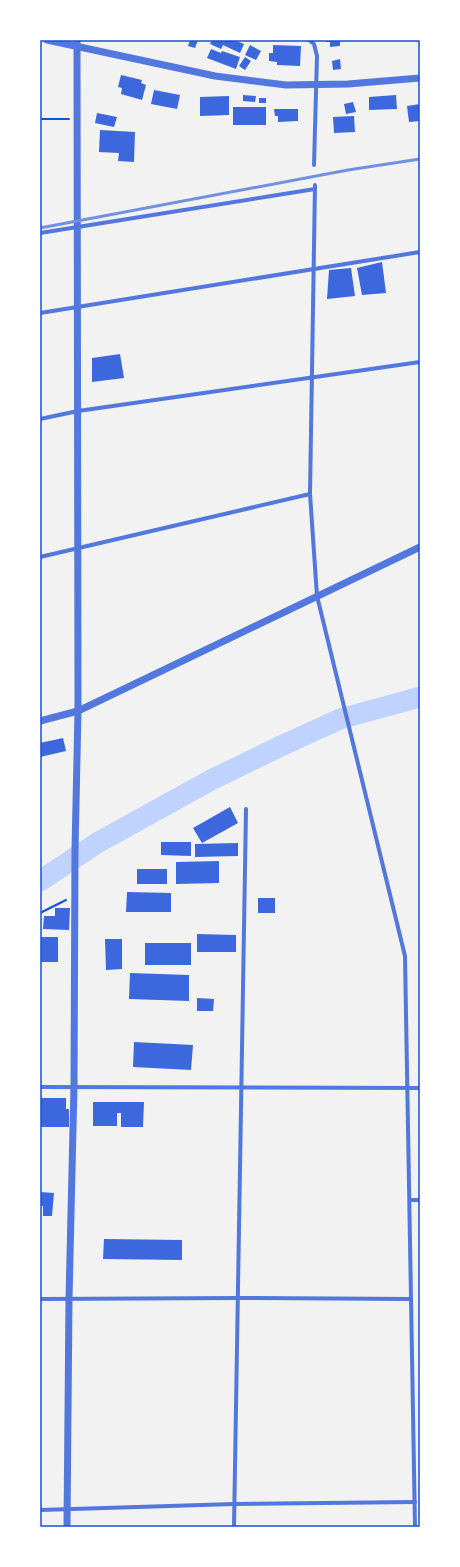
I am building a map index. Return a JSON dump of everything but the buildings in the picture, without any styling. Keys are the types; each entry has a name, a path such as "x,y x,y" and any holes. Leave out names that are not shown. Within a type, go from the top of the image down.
{"street":[{"path":"47,40 77,43 215,76 286,85 348,84 420,78"},
{"path":"310,40 314,44 316,50 317,84 314,165"},
{"path":"66,1527 74,1086 74,894 78,711 79,548 77,43"},
{"path":"40,233 315,187 310,494 317,596 357,754 405,956 415,1527"},
{"path":"40,312 420,252"},
{"path":"40,419 78,411 420,362"},
{"path":"40,557 310,494"},
{"path":"40,721 78,711 420,547"},
{"path":"234,1527 240,1088 246,809"},
{"path":"40,1086 420,1088"},
{"path":"410,1200 420,1200"},
{"path":"40,1299 411,1299"},
{"path":"40,1510 234,1504 414,1502"}],"path":[{"path":"40,119 78,118"},
{"path":"40,913 74,894"}],"waterway":[{"path":"40,881 97,843 211,780 281,746 340,719 420,697"}],"railway":[{"path":"40,228 348,170 420,159"}]}
